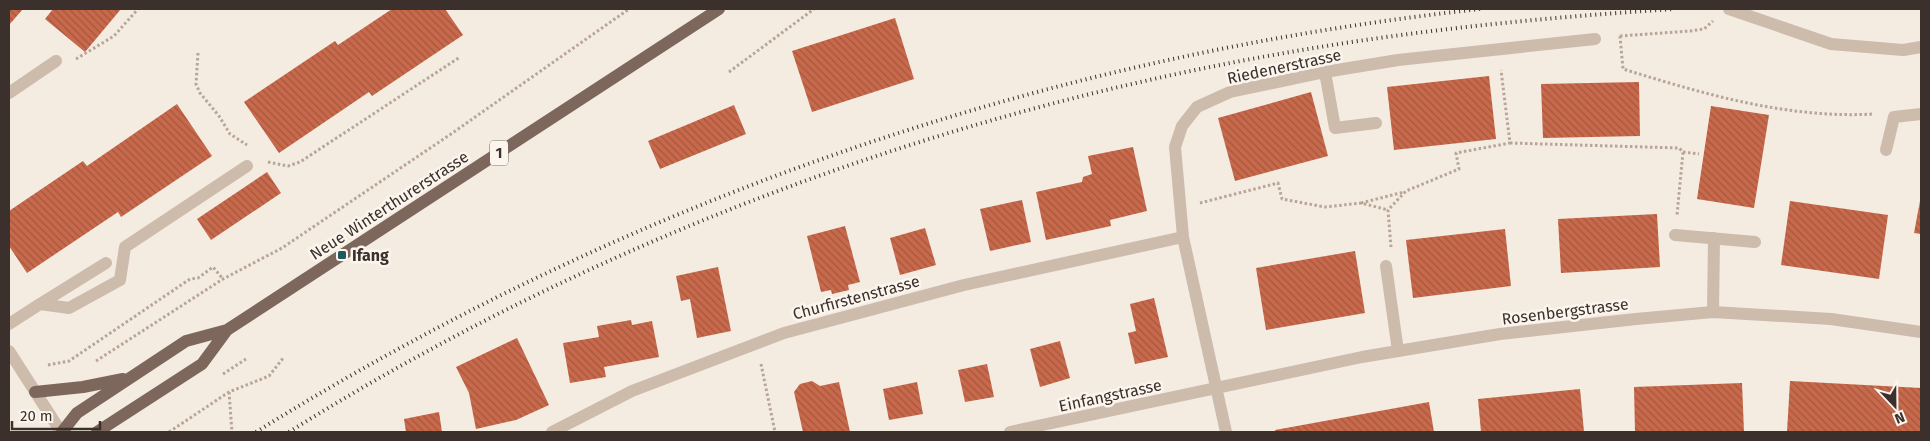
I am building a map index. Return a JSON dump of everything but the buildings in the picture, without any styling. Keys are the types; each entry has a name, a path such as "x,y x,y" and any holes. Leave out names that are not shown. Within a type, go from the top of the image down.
{"main road":[{"name":"Neue Winterthurerstrasse","path":"61,432 78,412 186,341 227,330 719,9"},
{"name":"Neue Winterthurerstrasse","path":"97,432 202,364 227,330"},
{"path":"35,392 83,387 130,378"}],"street":[{"path":"1729,9 1831,44 1902,50 1921,47"},
{"name":"Riedenerstrasse","path":"1226,432 1183,237 1175,147 1182,126 1197,107 1230,92 1325,72 1398,60 1595,39"},
{"path":"9,93 56,61"},
{"path":"1325,72 1335,128 1376,123"},
{"path":"1886,150 1894,117 1921,114"},
{"path":"40,304 70,308 120,280 125,247 247,166"},
{"path":"1674,235 1755,242"},
{"name":"Churfirstenstrasse","path":"552,432 632,391 784,333 964,285 1183,237"},
{"path":"1712,312 1714,238"},
{"path":"9,324 106,262"},
{"path":"1386,266 1398,351"},
{"name":"Rosenbergstrasse","path":"1217,389 1398,351 1500,334 1712,312 1831,319 1921,332"},
{"path":"9,351 61,432"},
{"name":"Einfangstrasse","path":"1010,432 1217,389"}],"path":[{"path":"56,61 73,60 82,57 114,36 138,9"},
{"path":"91,364 107,356 224,279 282,248 451,134 629,9"},
{"path":"729,72 814,9"},
{"path":"1631,35 1704,29"},
{"path":"1620,36 1623,69 1696,92 1767,107 1816,114 1869,114"},
{"path":"198,53 196,84 200,93 222,122"},
{"path":"265,161 288,166 300,162 460,57"},
{"path":"1501,66 1510,143"},
{"path":"1196,204 1278,183 1282,199 1325,207 1361,203 1406,191 1459,169 1456,153 1510,143 1679,148 1683,152 1699,154"},
{"path":"1677,210 1683,152"},
{"path":"1392,252 1388,210 1406,191"},
{"path":"1361,203 1388,210"},
{"path":"27,379 48,365 69,361 190,279 198,278 213,267 224,279"},
{"path":"754,345 764,376 775,432"},
{"path":"168,432 229,392 269,376 284,357"},
{"path":"48,365 53,369"},
{"path":"229,392 232,432"}],"railway":[{"path":"256,432 398,349 544,274 693,208 844,151 999,102 1157,63 1317,31 1480,9"},
{"path":"289,432 406,363 526,300 650,243 776,192 905,147 1036,108 1168,76 1302,50 1488,25 1675,9"}],"place":[{"name":"Ifang","path":"342,255"}]}
